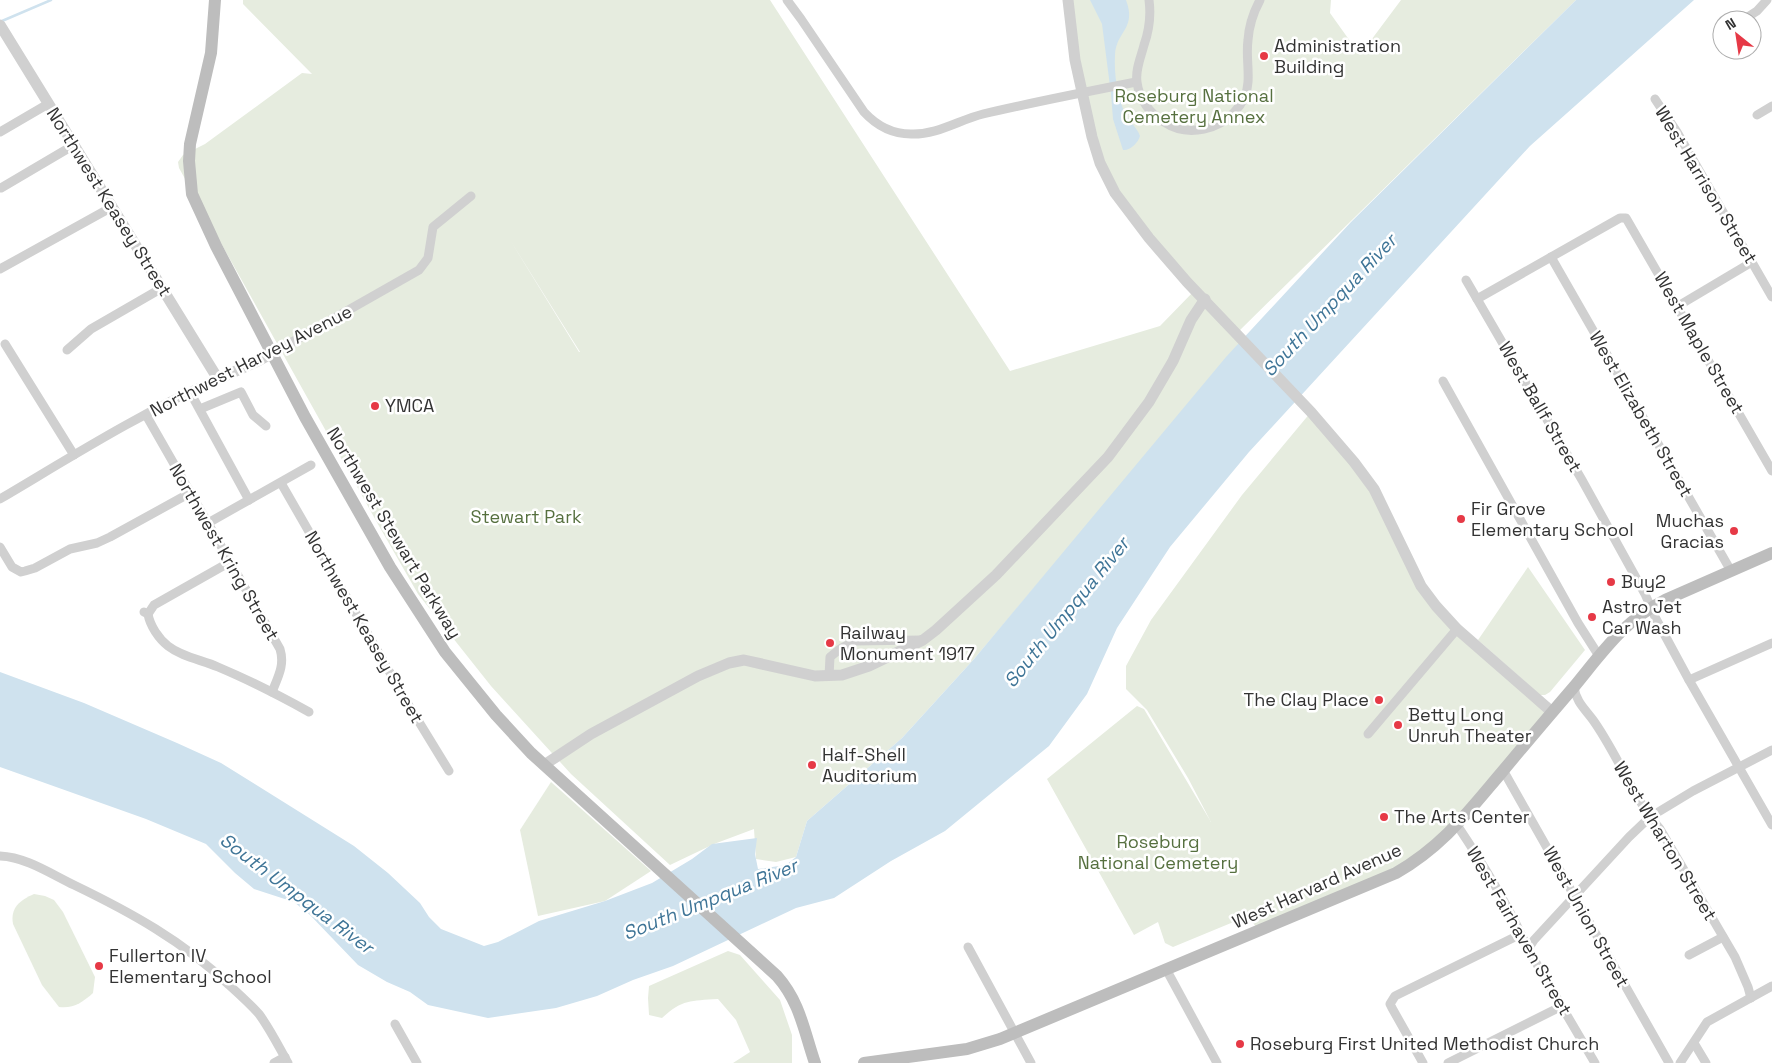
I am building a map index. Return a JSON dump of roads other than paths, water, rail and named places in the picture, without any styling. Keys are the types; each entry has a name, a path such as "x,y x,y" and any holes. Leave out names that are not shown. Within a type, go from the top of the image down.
{"main road":[{"name":"Northwest Stewart Parkway","path":"215,0 210,53 190,144 192,194 271,354 305,417 390,567 445,652 518,740 777,976 797,1006 815,1063"},
{"name":"West Harvard Avenue","path":"864,1063 967,1049 1015,1034 1396,873 1429,852 1457,825 1623,628 1651,607 1772,553"}],"street":[{"path":"787,0 802,19 864,112 876,123 896,132 910,134 941,130 981,114 1136,82"},
{"path":"1068,0 1081,92 1100,163 1115,193 1149,238 1343,448 1374,489 1421,586 1436,606 1457,629 1552,712"},
{"path":"1149,0 1148,27 1136,72 1136,82 1150,111 1157,118 1174,128 1184,130 1197,130 1221,123 1237,109 1247,90 1248,35 1252,16 1260,0"},
{"path":"1758,10 1767,0"},
{"name":"Northwest Keasey Street","path":"0,26 218,379"},
{"name":"West Harrison Street","path":"1655,99 1677,132 1772,297"},
{"path":"0,132 48,104"},
{"path":"1756,115 1772,106"},
{"path":"1,188 74,145"},
{"name":"Northwest Harvey Avenue","path":"1,495 190,392 258,361 419,270 428,258 433,227 471,196"},
{"path":"0,269 112,206"},
{"name":"West Maple Street","path":"1551,257 1620,218 1624,217 1628,220 1772,472"},
{"path":"1477,299 1551,257"},
{"name":"West Elizabeth Street","path":"1551,257 1731,571"},
{"path":"1678,306 1752,262"},
{"name":"West Ballf Street","path":"1466,280 1582,480 1689,680 1772,825"},
{"path":"67,350 91,329 162,288"},
{"path":"544,765 591,734 698,676 729,663 744,660 815,676 829,676 852,673 922,640 936,630 996,575 1108,457 1149,402 1173,361 1191,320 1205,300"},
{"path":"5,344 74,455"},
{"path":"1443,381 1573,615 1598,656"},
{"path":"200,409 239,388 253,415 266,426"},
{"path":"190,392 250,500"},
{"name":"Northwest Kring Street","path":"146,415 280,649 282,666 272,692"},
{"path":"208,523 311,465"},
{"name":"Northwest Keasey Street","path":"281,482 408,704 450,772"},
{"path":"2,551 16,570 21,572 30,570 70,550 97,543 110,537 190,493"},
{"path":"230,562 154,605 145,613 150,623 170,648 217,666 309,712"},
{"path":"1368,734 1457,629"},
{"path":"829,676 830,657 855,641 922,640"},
{"path":"1689,680 1772,643"},
{"name":"West Wharton Street","path":"1574,687 1575,696 1593,720 1650,817 1660,829 1735,957 1751,998"},
{"path":"1528,949 1534,940 1629,837 1650,817 1667,805 1772,750"},
{"name":"West Union Street","path":"1503,770 1668,1063"},
{"name":"West Fairhaven Street","path":"1457,825 1474,851 1528,949 1595,1063"},
{"path":"0,856 13,858 36,866 123,909 176,941 213,970 250,1004 262,1019 287,1060 274,1063"},
{"path":"1423,1063 1390,1004 1392,1000 1399,994 1521,934"},
{"path":"1689,955 1723,937"},
{"path":"968,947 1030,1063"},
{"path":"1166,969 1217,1063"},
{"path":"1680,1063 1707,1022 1772,986"},
{"path":"1448,1063 1562,1006"},
{"path":"395,1024 417,1063"},
{"path":"1694,1043 1706,1063"}],"water":[{"path":"1090,0 1126,0 1129,10 1128,24 1116,47 1116,77 1122,106 1140,136 1133,146 1126,150 1123,150 1113,119 1102,24"},
{"name":"South Umpqua River","path":"1576,0 1694,0 1530,146 1249,452 1170,547 1117,628 1087,694 1049,746 945,831 891,861 834,898 796,908 673,966 633,980 597,996 556,1008 488,1018 428,1005 410,992 387,982 358,965 310,915 294,902 254,889 206,844 146,819 0,767 0,672 84,703 221,763 354,846 388,873 420,903 429,917 441,929 484,946 498,942 539,921 605,901 652,883 692,859 712,844 757,838 755,854 758,869 786,865 796,857 807,821 902,738 974,659 1226,357 1351,222"}],"waterway":[{"path":"2,21 51,0"}],"place":[{"name":"Administration Building","path":"1264,56"},
{"name":"YMCA","path":"375,406"},
{"name":"Fir Grove Elementary School","path":"1461,519"},
{"name":"Muchas Gracias","path":"1734,531"},
{"name":"Buy2","path":"1611,582"},
{"name":"Astro Jet Car Wash","path":"1592,617"},
{"name":"Railway Monument 1917","path":"830,643"},
{"name":"The Clay Place","path":"1379,700"},
{"name":"Betty Long Unruh Theater","path":"1398,725"},
{"name":"Half-Shell Auditorium","path":"812,765"},
{"name":"The Arts Center","path":"1384,817"},
{"name":"Fullerton IV Elementary School","path":"99,966"},
{"name":"Roseburg First United Methodist Church","path":"1240,1044"}],"park label":[{"name":"Roseburg National Cemetery Annex","path":"1194,106"},
{"name":"Stewart Park","path":"526,517"},
{"name":"Roseburg National Cemetery","path":"1158,852"}]}
